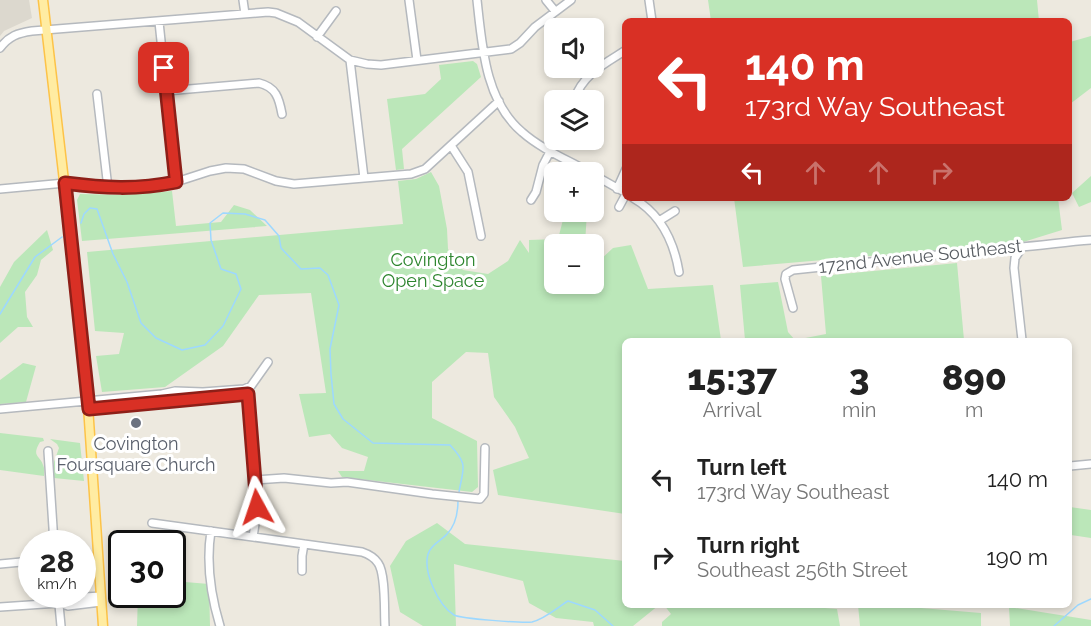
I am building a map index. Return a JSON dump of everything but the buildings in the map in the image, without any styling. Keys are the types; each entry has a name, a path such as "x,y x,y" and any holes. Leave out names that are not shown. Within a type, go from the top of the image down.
{"main road":[{"path":"43,0 89,405 103,626"}],"street":[{"path":"243,0 245,14"},
{"path":"409,0 417,60"},
{"path":"477,0 483,53 490,82 521,132 544,146"},
{"path":"546,0 555,11"},
{"path":"0,48 6,40 16,34 46,30 276,13 298,22 350,60 381,65 516,47 534,27 571,0"},
{"path":"650,0 652,18"},
{"path":"317,37 336,10"},
{"path":"159,21 176,182"},
{"path":"578,90 592,72 622,53"},
{"path":"350,60 364,178"},
{"path":"166,91 259,83 270,87 279,97 282,114"},
{"path":"97,94 108,188"},
{"path":"0,189 65,183 108,188 138,188 176,182 226,168 244,169 276,181 294,184 417,172 425,169 452,147 500,101"},
{"path":"452,147 468,172 481,236"},
{"path":"531,200 536,192 543,165 551,150 572,162"},
{"path":"617,189 622,178"},
{"path":"604,181 622,192"},
{"path":"619,207 622,201"},
{"path":"637,201 651,211 659,221 673,245 679,272"},
{"path":"659,221 675,211"},
{"name":"172nd Avenue Southeast","path":"793,308 785,279 786,274 793,270 1004,248 1021,249 1034,245 1091,240"},
{"path":"1021,249 1014,264 1022,338"},
{"path":"89,405 176,391 243,389 250,386 268,362"},
{"path":"0,409 248,394 257,511 253,537"},
{"path":"255,480 284,478 331,483 347,482 480,499 484,494 485,448"},
{"path":"48,451 53,530"},
{"path":"1072,466 1091,464"},
{"path":"152,523 362,552 375,559 380,565 385,626"},
{"path":"211,531 208,547 211,584 219,626"},
{"path":"302,571 304,544"},
{"path":"0,564 18,562"},
{"path":"96,600 101,599"},
{"path":"0,607 18,606"},
{"path":"59,608 61,626"}],"shaded area":[{"path":"0,0 29,0 32,18 4,31 0,36"}],"green space":[{"path":"708,0 1037,0 1039,18 711,18"},
{"path":"1091,36 1091,88 1072,102 1072,41"},
{"path":"473,61 477,64 481,77 402,149 404,169 396,170 387,99 425,94 441,79 439,65"},
{"name":"Covington Open Space","path":"431,172 439,186 447,229 448,249 463,270 488,274 508,261 520,240 529,253 529,240 544,239 544,294 604,294 604,256 613,248 631,245 648,289 713,285 721,338 622,338 622,514 498,495 493,470 529,458 515,427 494,397 488,353 466,352 432,382 432,418 477,441 478,487 472,492 342,477 338,471 364,471 368,457 342,448 330,434 309,437 299,394 326,393 311,293 259,295 223,346 165,387 102,392 96,356 119,354 124,333 95,331 87,252 403,224 398,181 416,179"},
{"path":"1091,176 1091,202 1079,207 1072,193"},
{"path":"172,191 176,226 221,222 234,205 250,210 267,226 82,241 77,200 80,194 122,195"},
{"path":"734,201 1058,201 1062,230 1020,243 743,267"},
{"path":"562,222 586,222 586,234 559,234"},
{"path":"47,230 53,250 41,260 37,275 25,292 27,317 33,327 18,327 0,343 0,287 14,262"},
{"path":"957,263 964,338 805,338 826,334 821,276"},
{"path":"778,282 788,332 793,338 745,338 740,285"},
{"path":"23,363 36,366 26,402 0,404 0,380"},
{"path":"0,433 43,438 44,441 40,442 36,453 44,466 44,476 0,470"},
{"path":"50,439 80,443 84,481 54,478 54,462 59,448"},
{"path":"1072,507 1091,510 1091,538 1072,535"},
{"path":"437,523 465,544 622,561 622,608 655,608 633,626 594,626 593,622 556,618 529,603 523,581 454,564 456,626 423,626 400,612 390,566 406,541"},
{"path":"186,582 209,584 210,626 137,626 138,608 186,608"},
{"path":"666,608 825,608 837,609 840,626 662,626 662,622 671,614"},
{"path":"858,608 921,608 981,613 981,626 860,626"},
{"path":"1009,608 1091,620 1091,626 1010,626"}],"waterway":[{"path":"81,223 84,214 90,208 97,209 141,323 156,338 182,350 205,345 223,326 241,289 236,274 221,269 211,240 210,223 223,213 245,214 265,220 279,236 281,248 301,269 320,268 328,275 339,305 330,349 334,404 343,419 373,443 450,445 460,457 463,467 459,492"},
{"path":"0,314 35,257 62,237"},
{"path":"458,500 453,526 431,548 427,561 433,588 442,604 454,615 532,622 546,616 568,601 595,610 613,626"},
{"path":"1054,626 1078,605 1091,599"}],"place":[{"name":"Covington Foursquare Church","path":"136,423"}],"route":[{"path":"164,68 176,182 119,189 65,183 89,409 248,394 257,507"}]}
